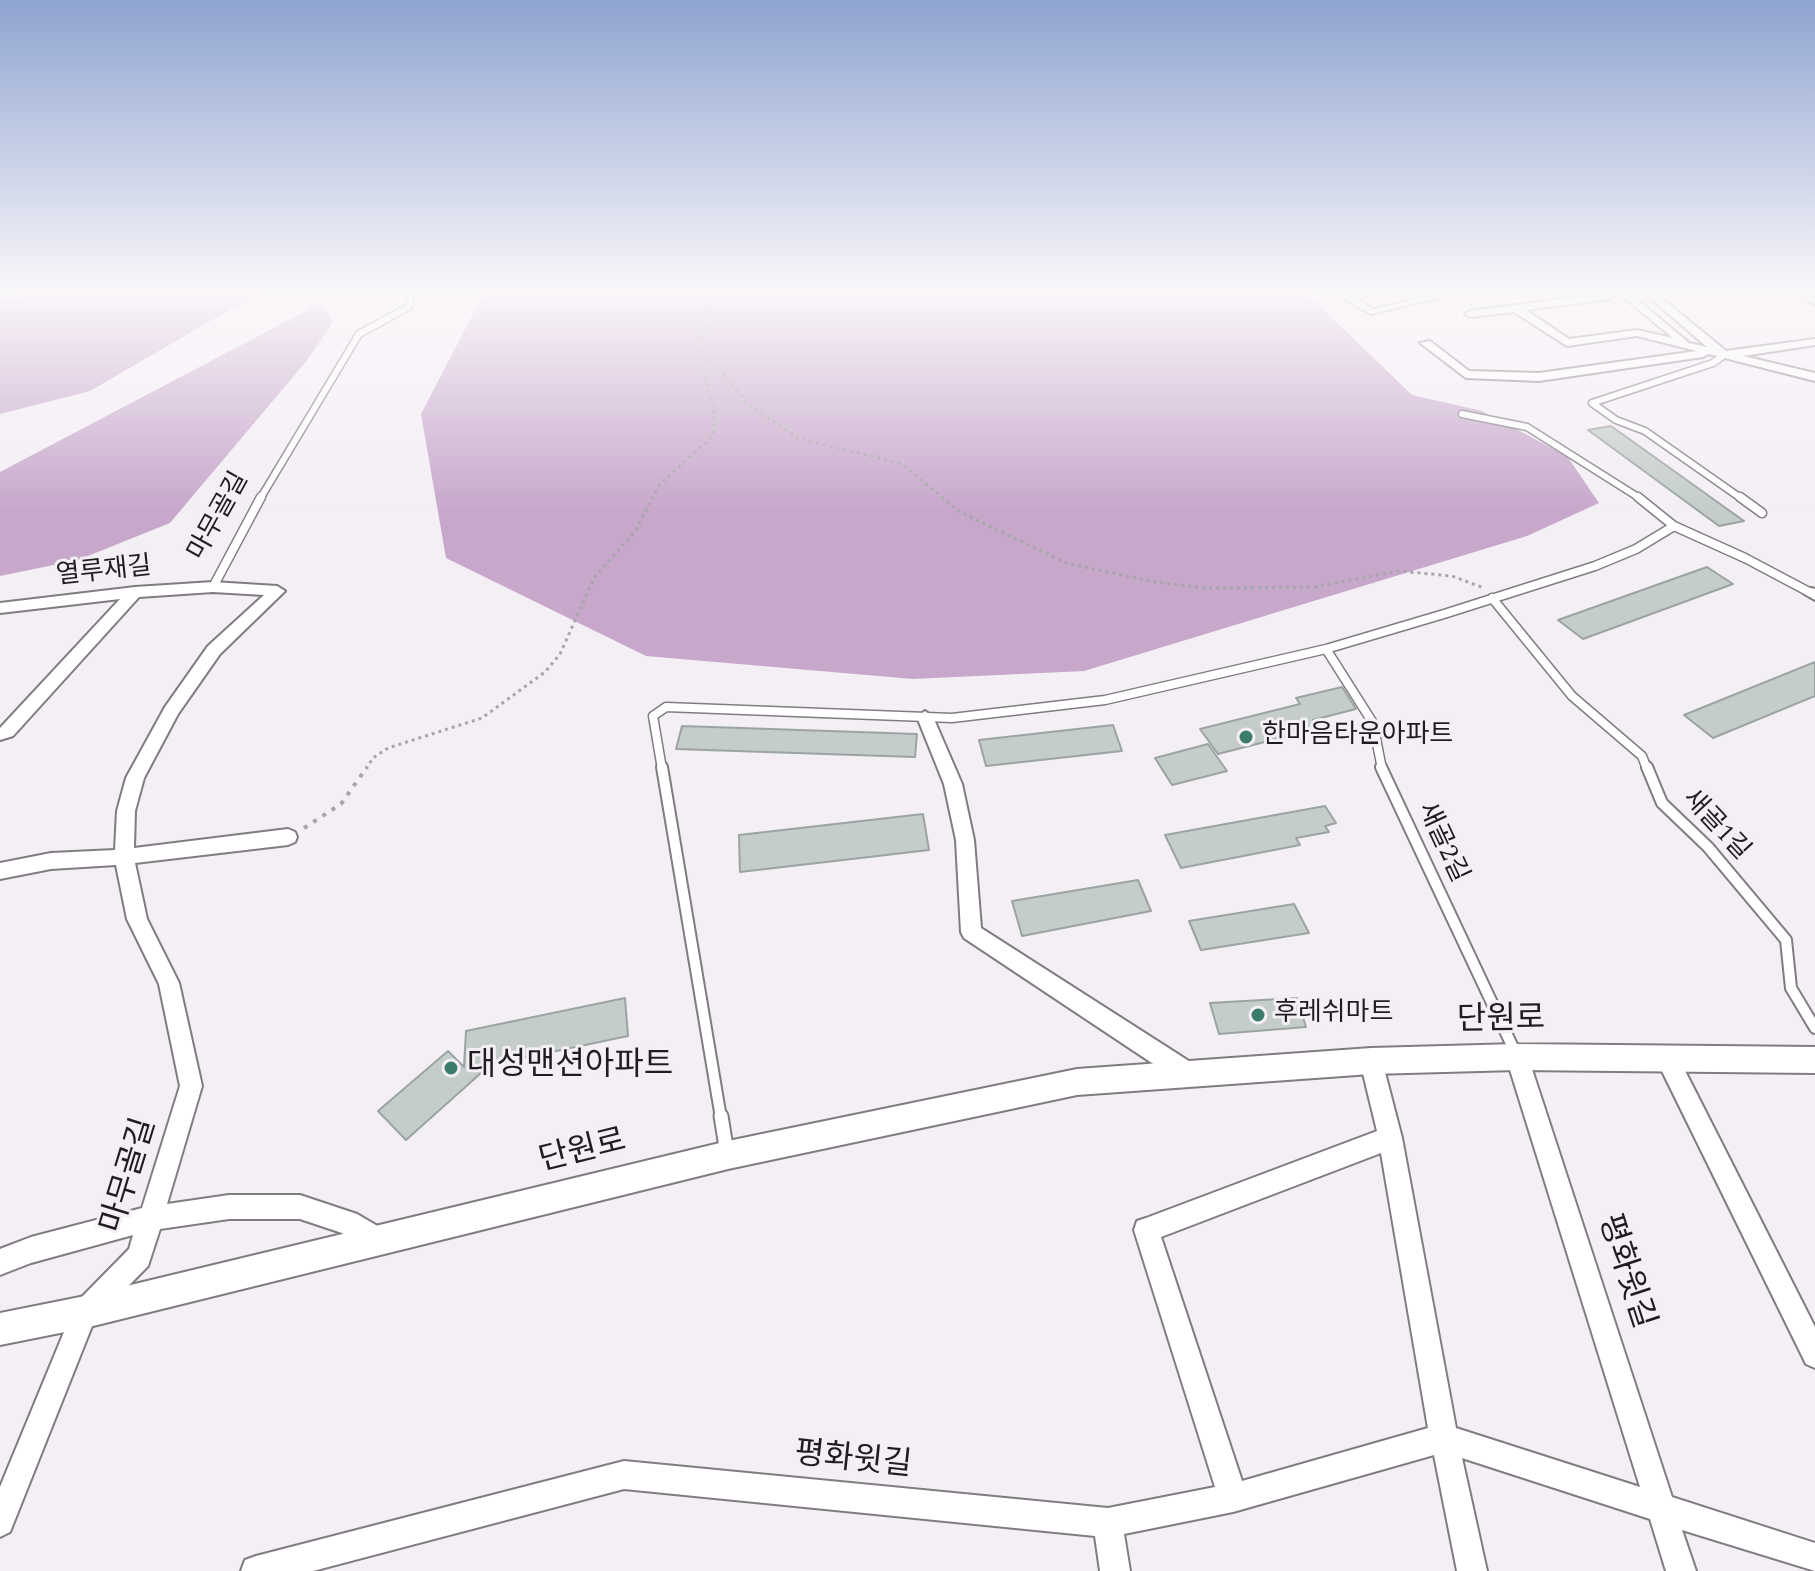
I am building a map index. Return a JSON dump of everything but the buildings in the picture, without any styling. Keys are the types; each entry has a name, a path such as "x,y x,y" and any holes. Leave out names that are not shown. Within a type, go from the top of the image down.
{"street":[{"path":"1454,364 1466,374 1539,377 1638,364"},
{"path":"1761,364 1815,377"},
{"name":"열루재길","path":"0,608 135,592 213,587"},
{"name":"마무골길","path":"85,1312 139,1257 191,1086 169,983 137,919 124,857 126,811 135,778 171,711 214,650 277,591 213,587"},
{"path":"0,734 7,732 135,592"},
{"path":"925,717 956,798 965,840 971,932 1187,1073"},
{"path":"0,871 51,861 124,857 288,837"},
{"name":"단원로","path":"0,1329 85,1312 728,1155 1077,1082 1371,1061 1517,1057 1815,1060"},
{"name":"평화윗길","path":"1517,1057 1681,1571"},
{"path":"1668,1060 1815,1355"},
{"path":"1371,1061 1390,1138 1444,1438 1472,1571"},
{"path":"1233,1498 1146,1230 1390,1138"},
{"path":"0,1262 31,1250 152,1218 229,1207 300,1207 348,1223 377,1240"},
{"path":"0,1522 85,1312"},
{"path":"1444,1438 1815,1558"},
{"name":"평화윗길","path":"256,1571 624,1475 1108,1523 1233,1498 1444,1438"},
{"path":"1108,1523 1115,1571"}],"lane":[{"name":"마무골길","path":"213,587 254,509 341,364"},
{"path":"1709,364 1592,403 1616,420 1645,431 1762,513"},
{"path":"1462,414 1527,427 1627,488 1674,526 1814,593"},
{"path":"728,1155 653,716 666,707 952,718 1105,700 1326,649 1595,566 1636,549 1674,526"},
{"name":"새골1길","path":"1492,598 1572,696 1642,756 1662,803 1708,847 1786,940 1791,988 1815,1028"},
{"name":"새골2길","path":"1326,649 1373,723 1379,762 1517,1057"}],"path":[{"path":"288,837 341,804 373,758 482,718 545,672 560,654 594,578 636,530 659,485 714,435 714,412 703,364"},
{"path":"715,364 747,403 798,438 902,464 960,512 1066,563 1155,582 1205,588 1314,587 1398,571 1452,576 1480,585 1492,598"}],"shaded area":[{"path":"0,364 136,364 90,391 0,414"},
{"path":"205,364 304,364 170,523 78,560 0,576 0,472"},
{"path":"447,364 1380,364 1412,395 1482,411 1567,456 1599,503 1527,536 1084,671 913,679 646,656 446,558 421,414"}],"place":[{"name":"한마음타운아파트","path":"1246,737"},
{"name":"후레쉬마트","path":"1258,1015"},
{"name":"대성맨션아파트","path":"451,1068"}]}
